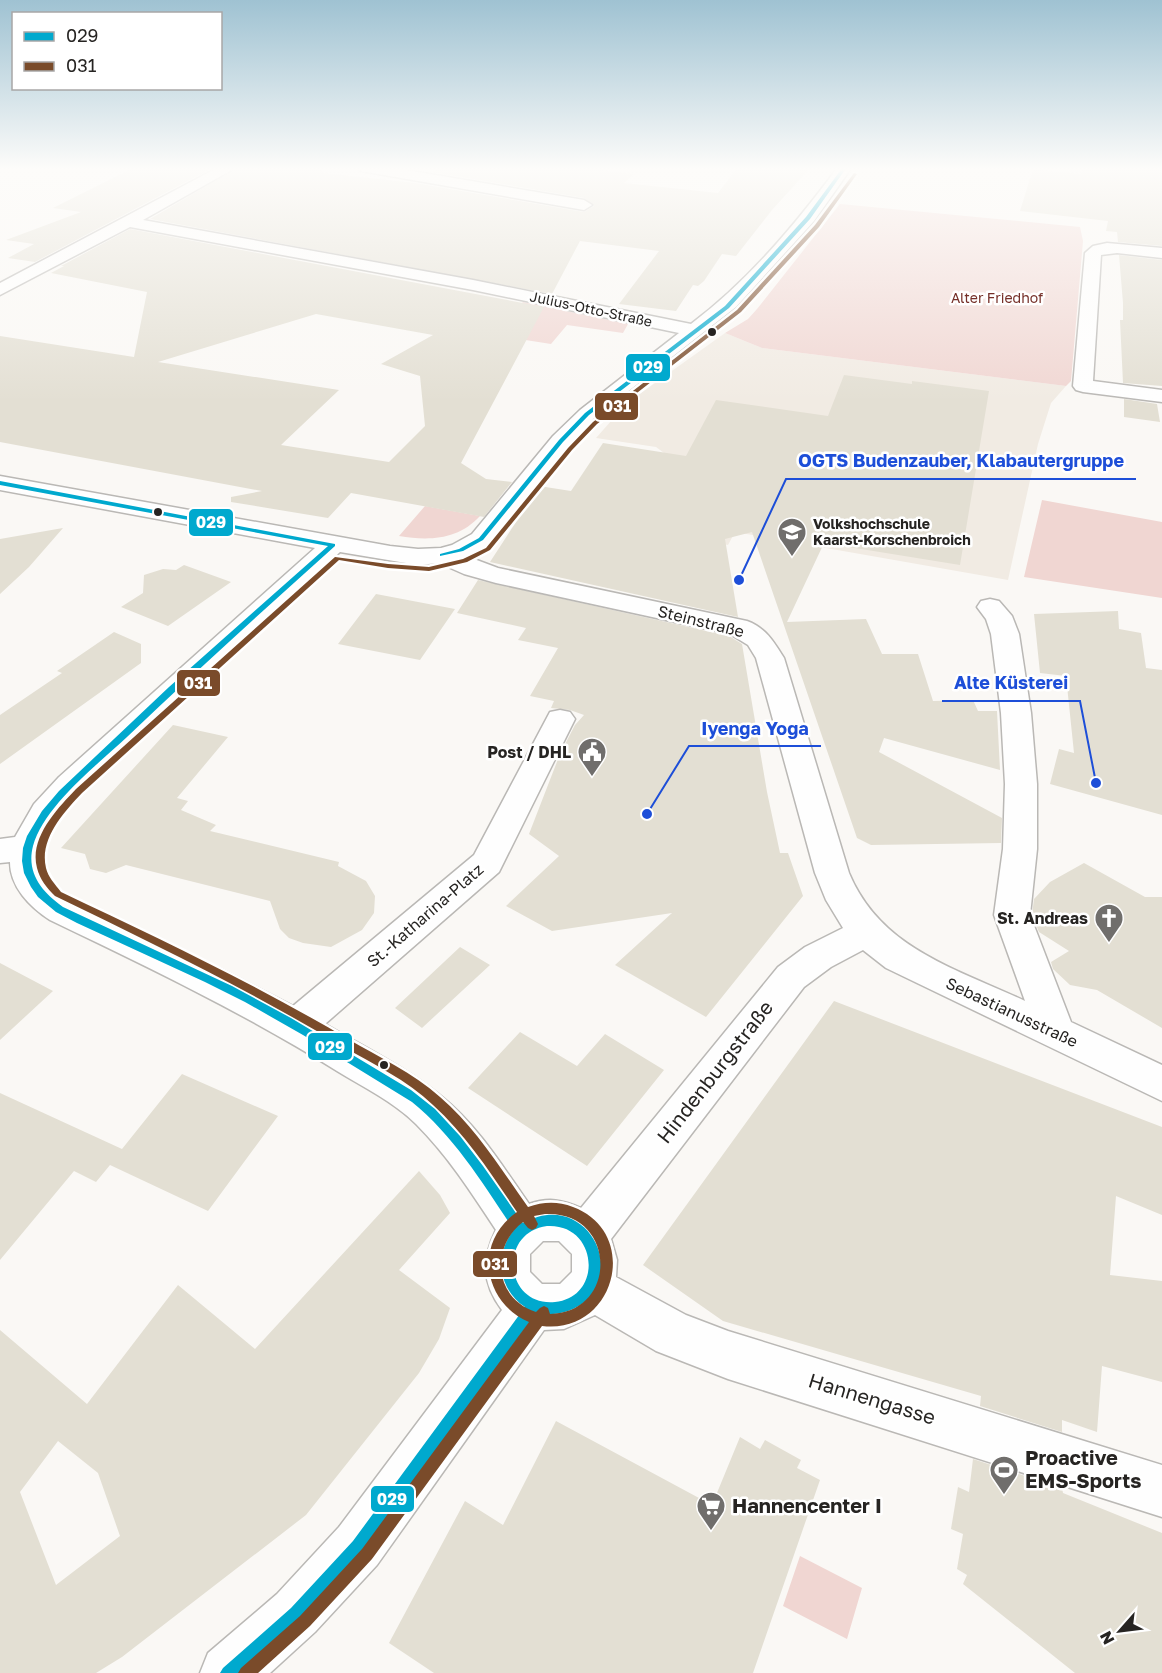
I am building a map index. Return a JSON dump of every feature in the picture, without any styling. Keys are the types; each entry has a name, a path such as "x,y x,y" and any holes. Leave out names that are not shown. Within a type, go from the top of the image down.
{"street":[{"path":"0,290 87,245"},
{"name":"Julius-Otto-Straße","path":"256,245 462,283 696,331"},
{"path":"0,483 403,556 442,555 461,550 481,539 580,421 615,390 727,307 784,245"},
{"path":"1162,253 1114,248 1099,249 1093,253 1083,386 1162,396"},
{"path":"333,545 170,690 54,801 36,827 14,849 26,863 31,882 42,897 51,904 210,980 296,1026 406,1093 429,1110 476,1162 522,1231"},
{"name":"Steinstraße","path":"442,555 473,569 495,575 715,622 753,634 764,645 770,658 840,894 850,914 866,933"},
{"path":"990,607 999,616 1005,634 1016,713 1022,784 1020,849 1012,915 1055,1032"},
{"name":"St.-Katharina-Platz","path":"296,1026 487,862 560,719"},
{"name":"Sebastianusstraße","path":"866,933 899,958 1162,1084"},
{"name":"Hindenburgstraße","path":"586,1236 791,977 818,957 866,933"},
{"path":"549,1220 576,1227 586,1236 594,1248 597,1261 590,1287 579,1299 564,1307 549,1308 534,1305 518,1295 508,1280 506,1262 511,1245 522,1231 549,1220"},
{"name":"Hannengasse","path":"590,1287 673,1334 728,1355 1162,1491"},
{"path":"228,1673 296,1613 358,1546 534,1305"}],"shaded area":[{"path":"725,333 762,348 1066,386 1051,403 1038,444 1008,580 735,532 728,545 664,532 664,453 656,447 596,438 627,403"}],"green space":[{"name":"Alter Friedhof","path":"808,245 1083,245 1071,381 1066,386 762,348 725,333 748,319"},
{"path":"523,302 628,324 623,333 567,325 551,344 487,334"},
{"path":"1042,500 1162,522 1162,598 1024,577"},
{"path":"425,506 480,516 462,530 442,537 399,536"},
{"path":"800,1556 862,1588 847,1639 783,1606"}],"building":[{"path":"32,245 67,245 35,262 8,258"},
{"path":"100,245 215,245 544,307 461,463 486,479 512,482 484,517 351,493 328,518 231,502 231,497 262,491 0,442 0,336 134,357 147,292 51,273 64,266 61,266","holes":["316,314 433,335 381,364 420,376 425,426 389,462 281,445 339,390 158,362"]},
{"path":"290,245 578,245 552,294"},
{"path":"612,245 745,245 736,256 722,254 704,281 698,286 693,285 676,311 619,304 659,251"},
{"path":"1119,255 1162,260 1162,386 1123,383 1120,320 1123,320 1123,303"},
{"path":"844,375 989,391 960,565 824,543 787,622 866,619 882,654 918,654 933,701 973,700 978,711 997,711 1000,770 884,738 879,752 1002,818 1001,843 871,845 857,838 752,532 725,539 738,617 490,562 516,522 511,521 539,486 571,491 603,443 686,456 716,400 828,416"},
{"path":"1124,399 1157,404 1160,422 1124,417"},
{"path":"63,528 29,567 0,594 0,539"},
{"path":"184,565 231,582 168,626 121,607 143,593 144,575 163,569 176,570"},
{"path":"478,580 729,636 742,644 767,792 780,853 788,853 803,896 706,1017 615,965 672,913 552,931 506,906 559,856 529,834 560,754 575,725 584,715 570,710 551,708 554,701 530,696 558,648 518,640 526,628 457,613"},
{"path":"376,594 455,609 420,660 338,644"},
{"path":"1118,611 1119,629 1141,633 1146,668 1162,670 1162,815 1050,784 1059,749 1074,753 1066,676 1040,673 1034,614"},
{"path":"114,632 141,644 141,663 0,764 0,715 62,673 57,671"},
{"path":"173,725 228,737 177,798 188,801 181,810 216,825 210,831 339,862 338,866 366,881 375,896 374,913 362,930 331,947 303,943 289,938 280,929 270,901 126,865 106,873 90,869 85,854 61,848"},
{"name":"St. Andreas","path":"1084,863 1145,897 1162,897 1162,1028 1097,990 1070,985 1053,969 1051,962 1069,951 1039,932 1032,915 1034,899 1050,882"},
{"path":"460,947 490,965 422,1028 395,1008"},
{"path":"0,963 53,991 0,1040"},
{"path":"834,1001 1162,1127 1162,1215 1116,1196 1110,1275 1162,1281 1162,1382 1102,1366 1097,1432 1062,1420 1062,1432 980,1406 981,1396 723,1321 643,1265"},
{"path":"520,1032 577,1066 605,1034 664,1070 587,1166 468,1088"},
{"path":"182,1074 278,1116 208,1211 110,1165 96,1182 74,1171 0,1260 0,1093 122,1149"},
{"path":"419,1171 440,1195 450,1213 399,1270 450,1308 439,1339 419,1373 306,1515 122,1657 96,1673 0,1673 0,1330 87,1404 178,1285 255,1349","holes":["58,1441 98,1473 120,1536 56,1585 20,1492"]},
{"path":"556,1421 712,1505 740,1437 760,1449 765,1440 801,1460 797,1468 820,1480 753,1673 434,1673 389,1643 465,1501 503,1525"},
{"path":"973,1459 1062,1488 1063,1493 1162,1533 1162,1673 1075,1673 963,1584 967,1575 957,1569 963,1534 951,1529 958,1487 969,1492"}],"transit line":[{"name":"029","path":"442,555 461,550 481,539 561,441 587,414 727,307 783,245"},
{"name":"031","path":"532,1224 500,1176 465,1130 438,1102 418,1086 281,1005 58,894 47,881 41,868 40,854 50,827 79,791 337,558 388,566 429,569 465,561 488,549 570,449 595,423 739,311 799,245"},
{"name":"029","path":"0,483 333,545"},
{"name":"029","path":"333,545 172,689 62,793 45,813 32,836 26,861 28,873 41,894 59,909 248,999 416,1099 456,1140 522,1231"},
{"name":"031","path":"551,1208 572,1212 591,1224 603,1243 607,1264 603,1285 591,1304 572,1316 551,1320 530,1316 511,1304 499,1285 495,1264 499,1243 511,1224 530,1212 551,1208"},
{"name":"029","path":"551,1220 576,1227 588,1239 595,1264 588,1289 576,1301 551,1308 526,1301 514,1289 507,1264 514,1239 526,1227 551,1220"},
{"name":"029","path":"228,1673 296,1613 358,1546 534,1305"},
{"name":"031","path":"246,1673 305,1621 367,1554 544,1312"}],"place":[{"name":"Volkshochschule Kaarst-Korschenbroich","path":"792,558"},
{"name":"OGTS Budenzauber, Klabautergruppe","path":"739,580"},
{"name":"Post / DHL","path":"592,778"},
{"name":"Alte Küsterei","path":"1096,783"},
{"name":"Iyenga Yoga","path":"647,814"},
{"name":"St. Andreas","path":"1109,944"},
{"name":"Proactive EMS-Sports","path":"1004,1496"},
{"name":"Hannencenter I","path":"711,1532"}]}
